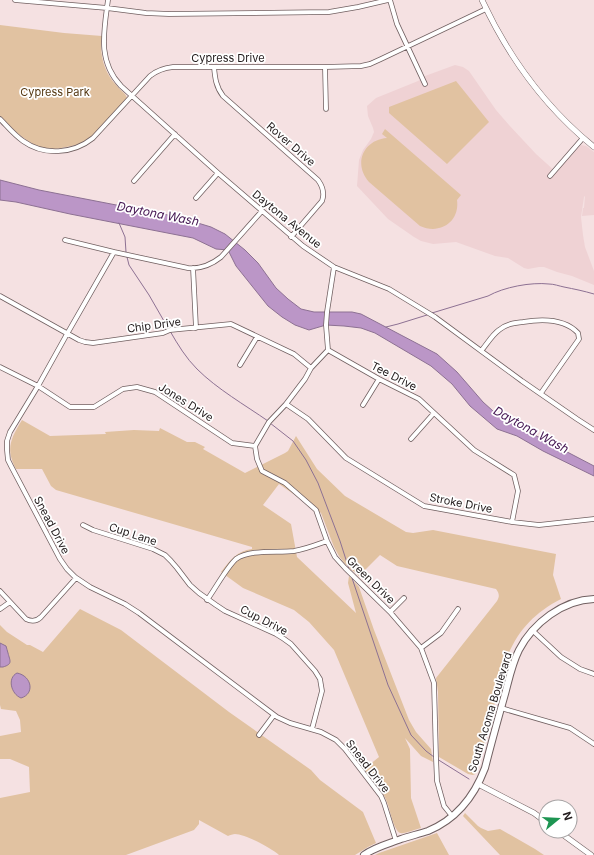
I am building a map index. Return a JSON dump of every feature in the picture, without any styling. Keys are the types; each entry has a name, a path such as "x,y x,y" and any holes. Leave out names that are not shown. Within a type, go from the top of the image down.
{"main road":[{"name":"South Acoma Boulevard","path":"364,855 379,847 428,831 452,816 465,805 473,795 485,768 514,661 525,640 532,630 549,615 575,602 594,599"}],"street":[{"path":"14,0 169,14 339,11 389,0 397,24 425,84"},
{"name":"Daytona Avenue","path":"108,0 104,54 115,79 132,96 291,237 334,267 389,289 435,316 481,351 594,430"},
{"path":"482,0 498,33 532,83 559,114 594,147"},
{"name":"Cypress Drive","path":"0,119 19,138 32,146 49,151 67,150 84,144 93,138 150,76 162,69 173,67 361,66 370,64 486,9"},
{"name":"Rover Drive","path":"214,67 216,84 223,96 322,185 323,195 320,204 291,237"},
{"path":"325,67 326,109"},
{"path":"134,181 175,134"},
{"path":"550,176 583,138"},
{"path":"196,198 218,172"},
{"path":"65,240 184,267 193,268 207,266 228,250 262,211"},
{"name":"Snead Drive","path":"114,252 38,386 10,432 7,444 7,457 10,466 60,559 76,578 139,612 274,715 290,723 312,729 329,736 339,743 379,793 384,803 396,841"},
{"path":"255,446 269,422 286,404 312,368 328,350 326,325 334,267"},
{"path":"193,268 196,328"},
{"name":"Chip Drive","path":"0,296 81,341 91,343 163,333 170,330 231,324 294,354 312,368"},
{"path":"481,351 499,330 515,323 548,320 572,327 578,333 579,340 540,393"},
{"path":"240,365 257,337"},
{"name":"Tee Drive","path":"328,350 379,380 419,399 474,450 514,475 518,491 512,522"},
{"name":"Jones Drive","path":"0,367 38,386 70,407 94,407 123,388 137,387 155,392 232,443 255,446"},
{"path":"363,405 379,380"},
{"name":"Stroke Drive","path":"286,404 308,419 346,458 424,506 512,522 539,525 594,519"},
{"path":"411,439 434,413"},
{"name":"Green Drive","path":"255,446 257,459 262,471 285,483 316,510 327,541 335,557 390,612 421,648 434,684 437,781 444,806 452,816"},
{"name":"Cup Lane","path":"84,525 93,530 153,549 161,553 174,564 194,589 207,600"},
{"path":"207,600 230,565 243,555 251,553 299,550 327,541"},
{"path":"0,591 26,619 31,621 37,620 42,617 76,578"},
{"path":"390,612 404,598"},
{"name":"Cup Drive","path":"207,600 284,639 291,644 315,671 321,681 322,691 312,729"},
{"path":"0,609 10,602"},
{"path":"421,648 441,633 458,609"},
{"path":"532,630 561,656 580,669 594,674"},
{"path":"501,708 570,728 594,744"},
{"path":"259,735 274,715"},
{"path":"478,784 538,817"},
{"path":"569,839 591,855"}],"shaded area":[{"path":"455,65 463,67 469,71 496,110 536,154 556,172 581,145 586,146 594,152 594,215 582,216 585,196 581,217 585,247 594,271 594,285 544,267 524,268 508,258 495,256 456,242 433,244 421,241 388,219 357,186 359,160 374,132 368,116 367,106 376,98 418,81 425,76"}],"green space":[{"name":"Cypress Park","path":"0,25 102,36 101,50 106,69 112,81 127,98 102,127 86,141 53,149 33,144 19,135 0,116"},
{"path":"456,81 489,122 447,164 389,113 389,107"},
{"path":"385,129 461,195 457,200 455,215 447,225 435,229 420,226 369,182 364,175 361,161 363,154 372,143 387,138 382,134"},
{"path":"22,420 50,436 106,434 105,432 134,430 159,431 160,428 187,442 195,442 205,447 203,449 245,473 288,451 296,436 317,469 345,496 406,532 413,533 433,530 556,554 553,575 561,599 543,610 528,624 515,640 510,650 506,660 477,772 474,775 468,774 439,757 438,692 436,678 497,601 499,595 496,589 397,566 380,555 359,576 345,564 339,556 321,513 279,484 263,505 291,524 297,557 356,613 348,583 349,576 359,587 409,720 416,732 431,749 433,762 421,756 405,738 410,749 411,798 421,828 400,833 394,824 384,795 364,769 379,757 334,650 309,622 294,610 243,588 221,572 234,557 242,552 252,549 252,547 56,490 51,486 42,469 16,469 10,449 12,438"},
{"path":"80,609 121,630 229,712 311,770 320,780 363,812 376,843 355,855 279,855 264,845 251,839 235,834 228,836 199,820 199,824 194,830 126,855 0,855 0,798 30,792 29,767 10,759 0,759 0,736 21,732 20,720 16,711 1,709 0,705 0,625 7,632 27,645 30,645 43,652"},
{"path":"465,813 481,828 488,831 500,829 544,855 500,855 463,816"},
{"path":"437,833 449,855 375,855 379,853"}],"water":[{"name":"Daytona Wash","path":"0,180 39,190 178,217 211,227 225,234 245,250 258,263 276,288 301,309 314,312 352,312 361,314 437,354 457,372 483,402 493,411 506,420 594,466 594,476 543,451 517,436 497,429 470,406 452,384 431,366 375,333 361,328 326,325 309,330 295,325 282,317 268,306 236,266 228,250 216,249 193,238 0,200"},
{"path":"0,643 6,646 10,660 8,665 3,667 0,667"},
{"path":"17,673 26,678 30,685 28,693 21,698 13,690 11,682 14,675"}],"waterway":[{"path":"119,223 125,237 126,252"},
{"path":"127,257 129,265 149,295 168,328"},
{"path":"432,313 488,296 502,290 526,285 553,284 594,294"},
{"path":"386,327 427,315"},
{"path":"170,331 193,365 222,390 268,421"},
{"path":"270,423 293,441 306,460 318,483 349,569"},
{"path":"352,578 388,685 411,735 434,757"},
{"path":"437,759 469,779"}]}
